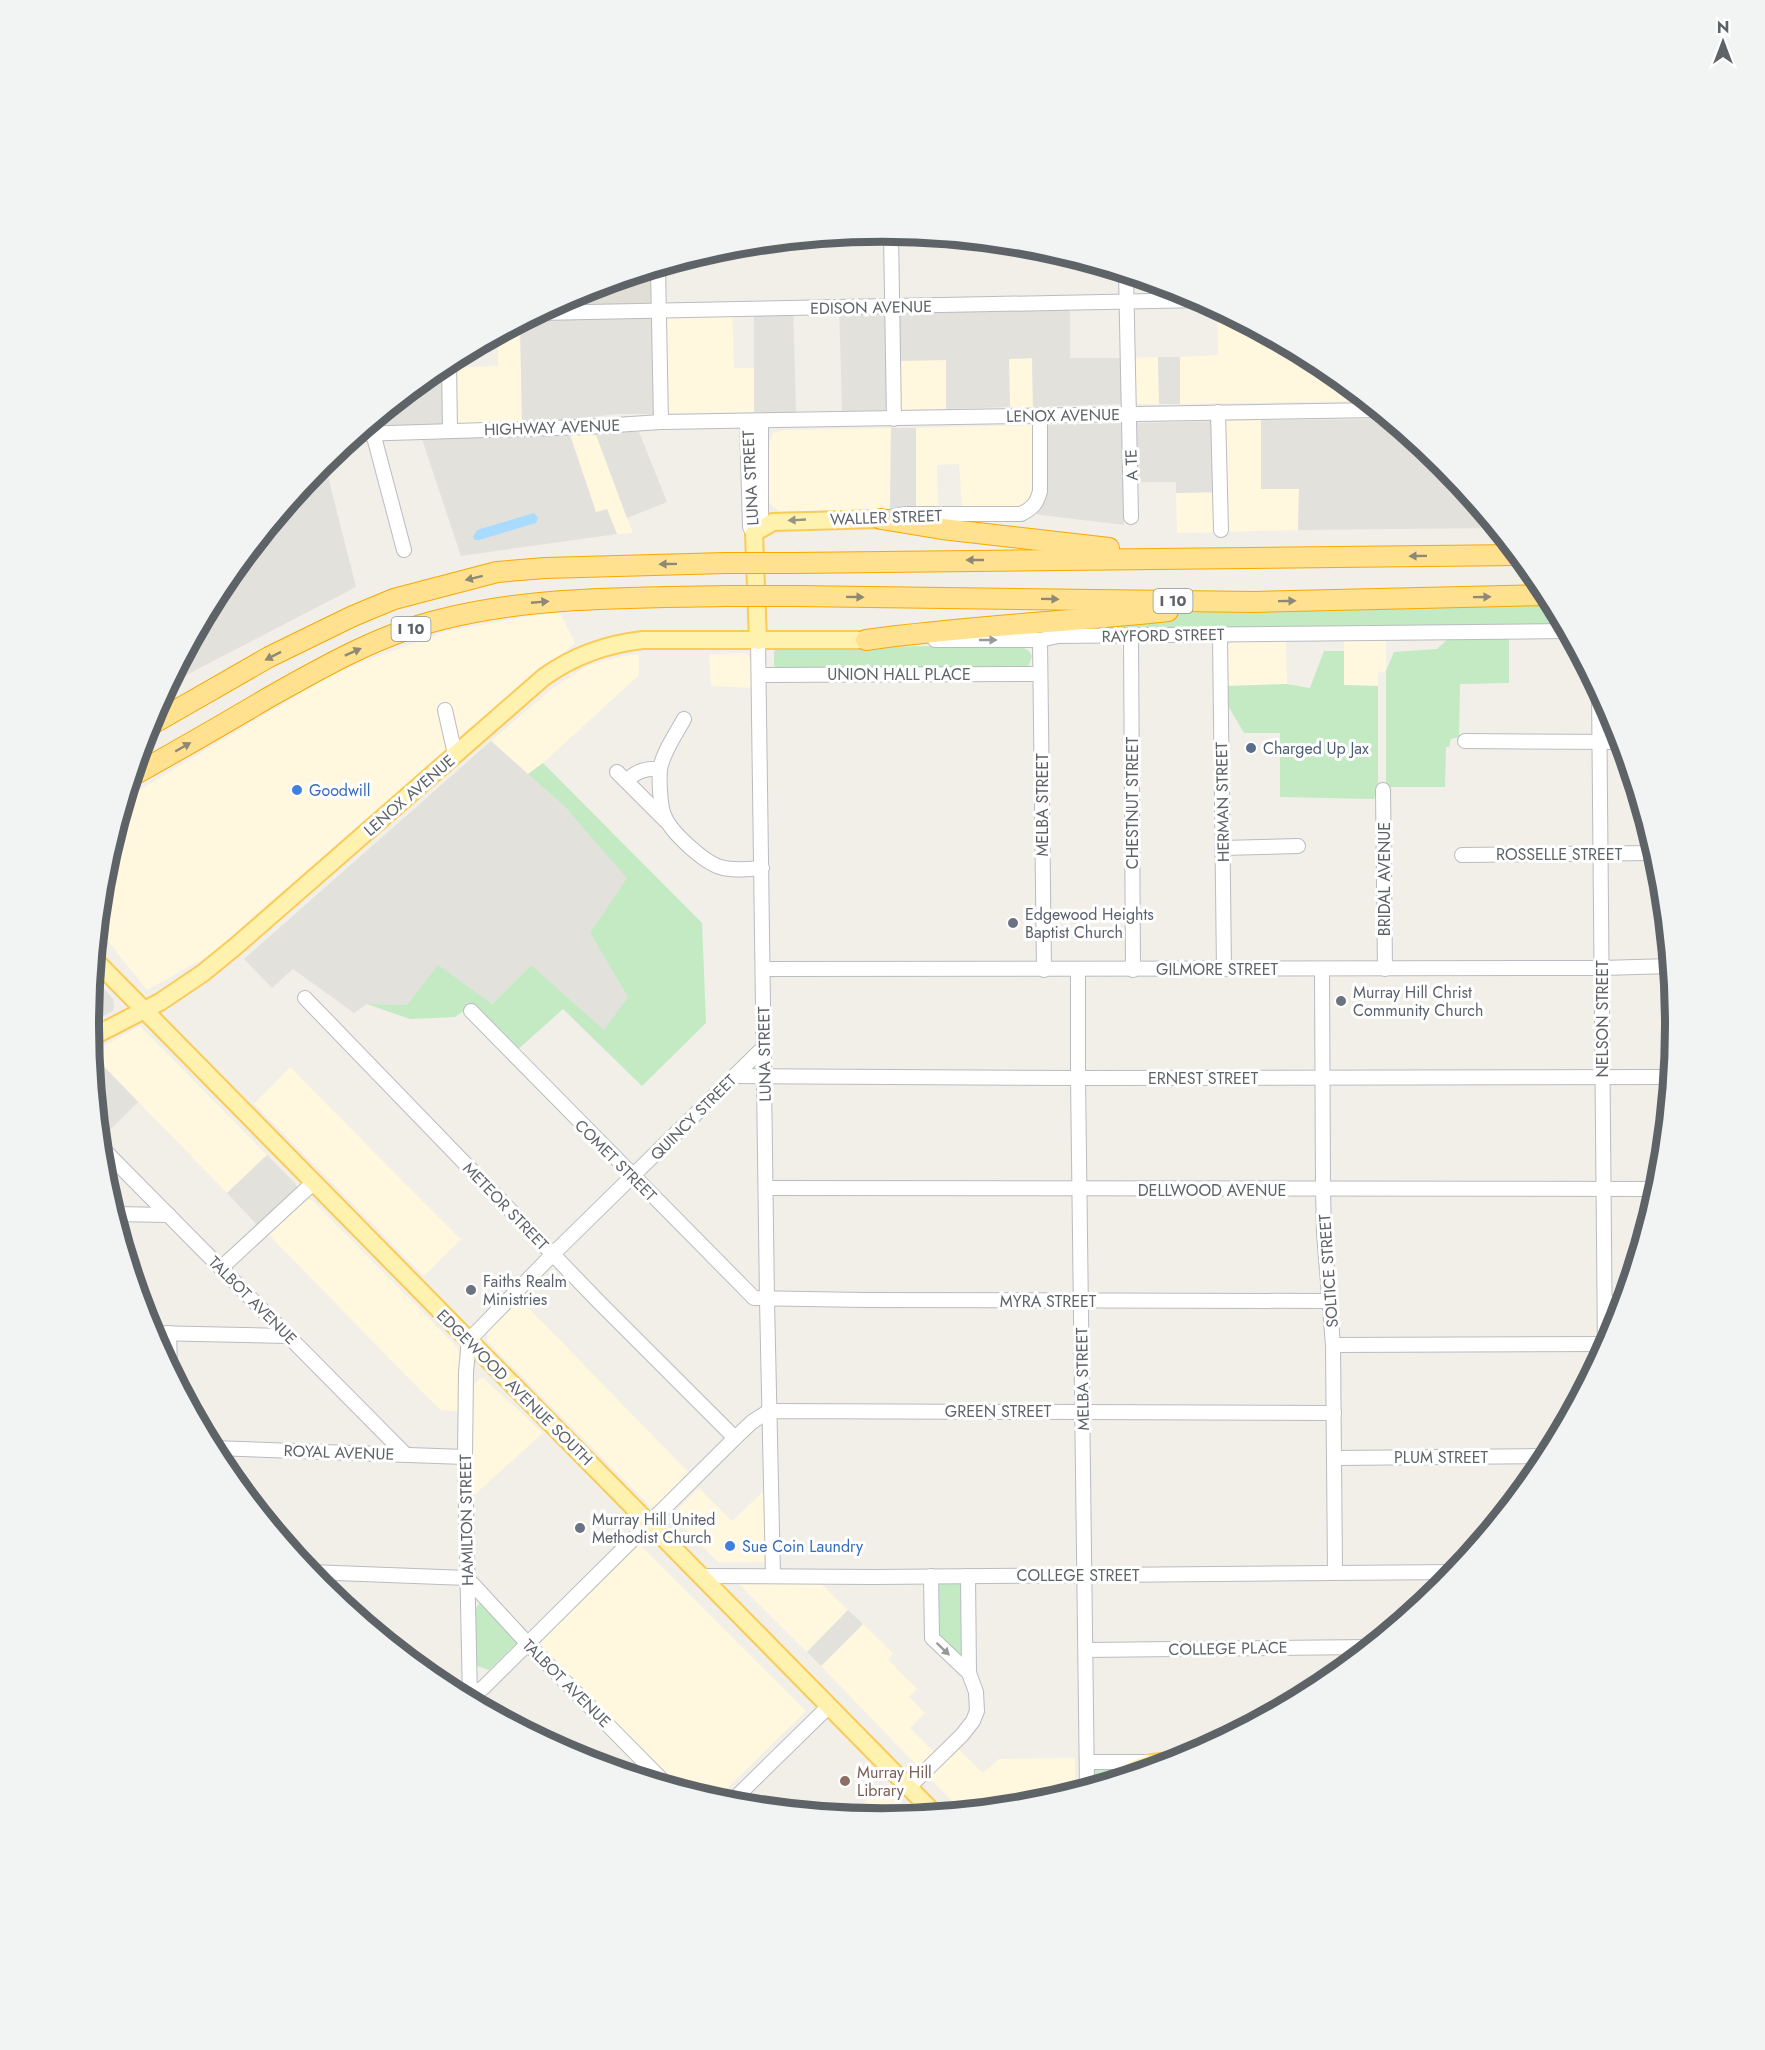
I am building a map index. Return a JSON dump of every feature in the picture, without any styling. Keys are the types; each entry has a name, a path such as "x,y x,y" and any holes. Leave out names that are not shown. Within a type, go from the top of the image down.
{"highway":[{"path":"881,519 942,529 1135,551 1286,557"},
{"name":"I 10","path":"162,718 269,657 354,616 394,600 497,572 545,568 726,563 1509,555"},
{"name":"I 10","path":"142,770 328,664 382,639 437,620 487,609 582,598 724,596 1254,602 1537,595"},
{"path":"866,640 918,633 1108,618 1254,602"}],"main road":[{"name":"WALLER STREET","path":"754,533 773,522 881,519"},
{"name":"LUNA STREET","path":"754,533 758,641"},
{"name":"LENOX AVENUE","path":"99,1033 160,1002 193,980 236,946 544,677 562,664 591,650 644,640 758,641"},
{"name":"RAYFORD STREET","path":"758,641 866,640"},
{"name":"EDGEWOOD AVENUE SOUTH","path":"102,967 928,1807"}],"street":[{"path":"891,242 894,418"},
{"path":"658,275 661,422"},
{"name":"A TE","path":"1126,281 1128,413 1132,479 1131,517"},
{"name":"EDISON AVENUE","path":"557,313 1181,301"},
{"path":"449,373 450,430"},
{"name":"LENOX AVENUE","path":"754,422 1218,412 1359,403"},
{"path":"1218,412 1221,530"},
{"name":"WALLER STREET","path":"881,519 905,514 1021,513 1032,509 1038,500 1040,491 1040,415"},
{"name":"HIGHWAY AVENUE","path":"369,433 585,427 661,422 754,422"},
{"name":"LUNA STREET","path":"754,422 750,527 754,533"},
{"path":"374,433 404,550"},
{"name":"RAYFORD STREET","path":"866,640 1040,640 1058,636 1560,631"},
{"name":"HERMAN STREET","path":"1220,635 1224,969"},
{"name":"CHESTNUT STREET","path":"1131,636 1133,970"},
{"name":"MELBA STREET","path":"1040,640 1044,970"},
{"name":"LUNA STREET","path":"758,641 773,1575"},
{"name":"UNION HALL PLACE","path":"759,675 1040,674"},
{"path":"445,710 455,754"},
{"name":"NELSON STREET","path":"1599,710 1605,1327"},
{"path":"667,823 663,813 660,769 684,719"},
{"path":"1466,741 1612,742"},
{"path":"660,769 649,768 621,777 700,857 710,864 734,870 762,868"},
{"name":"BRIDAL AVENUE","path":"1383,790 1384,969"},
{"path":"1222,848 1298,846"},
{"name":"ROSSELLE STREET","path":"1462,855 1646,853"},
{"name":"GILMORE STREET","path":"763,969 1133,970 1663,966"},
{"name":"SOLTICE STREET","path":"1322,969 1323,1190 1333,1345 1335,1573"},
{"name":"MELBA STREET","path":"1078,970 1088,1781"},
{"name":"METEOR STREET","path":"305,998 735,1438"},
{"name":"COMET STREET","path":"471,1011 754,1299 767,1300"},
{"name":"QUINCY STREET","path":"469,1340 553,1254 764,1047"},
{"name":"ERNEST STREET","path":"735,1076 1664,1077"},
{"name":"TALBOT AVENUE","path":"111,1157 405,1454"},
{"path":"221,1268 313,1183"},
{"name":"DELLWOOD AVENUE","path":"766,1188 1648,1189"},
{"path":"123,1214 169,1215"},
{"name":"MYRA STREET","path":"767,1300 1330,1301"},
{"path":"1605,1303 1614,1303"},
{"path":"163,1333 287,1336"},
{"path":"169,1333 169,1348"},
{"name":"HAMILTON STREET","path":"467,1689 465,1457 466,1372 469,1340"},
{"path":"1333,1345 1597,1346"},
{"path":"474,1693 483,1688 735,1438 752,1422 769,1411"},
{"name":"GREEN STREET","path":"769,1411 1334,1413"},
{"name":"ROYAL AVENUE","path":"224,1448 465,1457"},
{"name":"PLUM STREET","path":"1335,1458 1536,1456"},
{"path":"322,1572 467,1578"},
{"name":"COLLEGE STREET","path":"700,1576 1444,1572"},
{"path":"931,1576 932,1638 969,1674"},
{"path":"909,1787 962,1735 973,1721 978,1703 969,1674 968,1576"},
{"name":"TALBOT AVENUE","path":"467,1578 528,1644 657,1775"},
{"name":"COLLEGE PLACE","path":"1086,1650 1359,1647"},
{"path":"739,1795 829,1706"},
{"path":"1087,1762 1147,1762"}],"shaded area":[{"path":"653,276 654,306 566,308"},
{"path":"1070,299 1070,358 1122,358 1122,404 1033,407 1032,358 1009,359 1010,407 946,409 946,360 897,361 899,410 842,411 839,304"},
{"path":"793,304 796,412 754,412 754,305"},
{"path":"654,306 732,306 734,368 754,368 754,412 656,414"},
{"path":"654,306 656,414 616,414 552,422 522,423 520,330 566,308"},
{"path":"1217,317 1274,346 1356,401 1180,404 1180,357 1218,355"},
{"path":"520,330 522,423 455,425 453,370 457,368 498,366 498,342"},
{"path":"1158,357 1159,404 1122,404 1122,358"},
{"path":"1158,357 1180,357 1180,404 1159,404"},
{"path":"1032,358 1033,407 1010,407 1009,359"},
{"path":"946,360 946,409 899,410 896,361"},
{"path":"453,370 455,425 376,428 406,403"},
{"path":"1378,419 1437,471 1488,528 1298,530 1299,489 1261,489 1261,420"},
{"path":"1261,420 1261,489 1299,489 1298,530 1177,533 1176,493 1223,492 1221,421"},
{"path":"1221,421 1223,492 1176,493 1176,482 1124,482 1124,525 1041,515 1025,509 1033,491 1037,465 1034,425"},
{"path":"1034,425 1037,465 1033,491 1025,509 962,509 959,464 937,465 938,510 916,510 916,428"},
{"path":"891,428 890,510 779,511 768,502 766,447 774,433 784,430"},
{"path":"891,428 916,428 916,510 890,510"},
{"path":"569,432 595,432 633,533 617,534 607,510 596,513"},
{"path":"569,432 596,512 607,509 617,534 461,556 421,436"},
{"path":"595,432 639,432 667,502 627,518"},
{"path":"327,472 356,587 180,678 204,633 231,590 293,508"},
{"path":"559,611 575,643 212,954 147,990 105,937 114,872 135,793 338,671 448,631"},
{"path":"1344,638 1386,639 1386,671 1378,673 1378,686 1344,685"},
{"path":"1286,640 1287,684 1226,686 1226,646 1235,641"},
{"path":"747,653 752,662 754,688 711,686 709,654"},
{"path":"639,654 639,675 528,774 491,741 553,688 589,665"},
{"path":"491,741 565,807 628,878 590,933 628,997 604,1031 531,965 492,1004 438,966 407,1005 367,1004 354,1013 293,969 272,988 244,959"},
{"path":"101,985 113,999 113,1011 99,1018"},
{"path":"140,1026 267,1155 227,1193 100,1063 100,1048"},
{"path":"100,1063 138,1102 107,1133"},
{"path":"290,1067 461,1240 424,1276 254,1104"},
{"path":"267,1155 296,1184 297,1188 296,1193 260,1228 227,1193"},
{"path":"305,1199 312,1200 457,1347 461,1412 441,1410 267,1233"},
{"path":"517,1296 691,1475 660,1505 655,1508 650,1506 487,1341 488,1327"},
{"path":"482,1377 543,1433 472,1497 471,1387"},
{"path":"769,1486 769,1562 718,1562 672,1515 699,1488 732,1521"},
{"path":"639,1544 806,1711 724,1792 680,1782 669,1779 542,1651 541,1639"},
{"path":"817,1580 848,1610 807,1652 736,1581"},
{"path":"848,1610 863,1624 821,1666 807,1652"},
{"path":"863,1624 893,1653 888,1659 917,1689 909,1697 925,1713 910,1728 936,1754 921,1770 821,1666"},
{"path":"957,1748 983,1773 999,1759 1075,1758 1075,1784 985,1802 956,1805 927,1776"},
{"path":"880,1787 901,1808 882,1808 859,1808"}],"green space":[{"path":"1540,600 1557,626 1044,636 986,631 1266,606"},
{"path":"1509,637 1509,683 1460,684 1459,737 1451,739 1449,747 1446,747 1445,787 1386,787 1386,671 1394,652 1437,649 1449,638"},
{"path":"1019,645 1029,651 1032,656 1029,665 1023,668 780,669 774,666 774,651 779,648"},
{"path":"1324,651 1344,651 1344,685 1378,686 1378,786 1374,799 1280,797 1280,733 1244,733 1227,704 1226,686 1287,684 1310,688"},
{"path":"543,763 702,923 706,1023 642,1086 563,1009 515,1052 474,1004 455,1017 410,1019 367,1004 407,1005 438,965 492,1004 531,965 604,1030 628,997 590,933 627,878 565,807 528,774"},
{"path":"936,1581 964,1581 964,1663 936,1638"},
{"path":"481,1602 517,1643 489,1670 474,1665 474,1610"},
{"path":"1113,1768 1113,1771 1110,1774 1093,1780 1092,1769"}],"water":[{"path":"534,513 538,518 536,523 479,540 473,537 477,530"}],"place":[{"name":"Charged Up Jax","path":"1251,748"},
{"name":"Goodwill","path":"297,790"},
{"name":"Edgewood Heights Baptist Church","path":"1013,923"},
{"name":"Murray Hill Christ Community Church","path":"1341,1001"},
{"name":"Faiths Realm Ministries","path":"471,1290"},
{"name":"Murray Hill United Methodist Church","path":"580,1528"},
{"name":"Sue Coin Laundry","path":"730,1546"},
{"name":"Murray Hill Library","path":"845,1781"}]}
